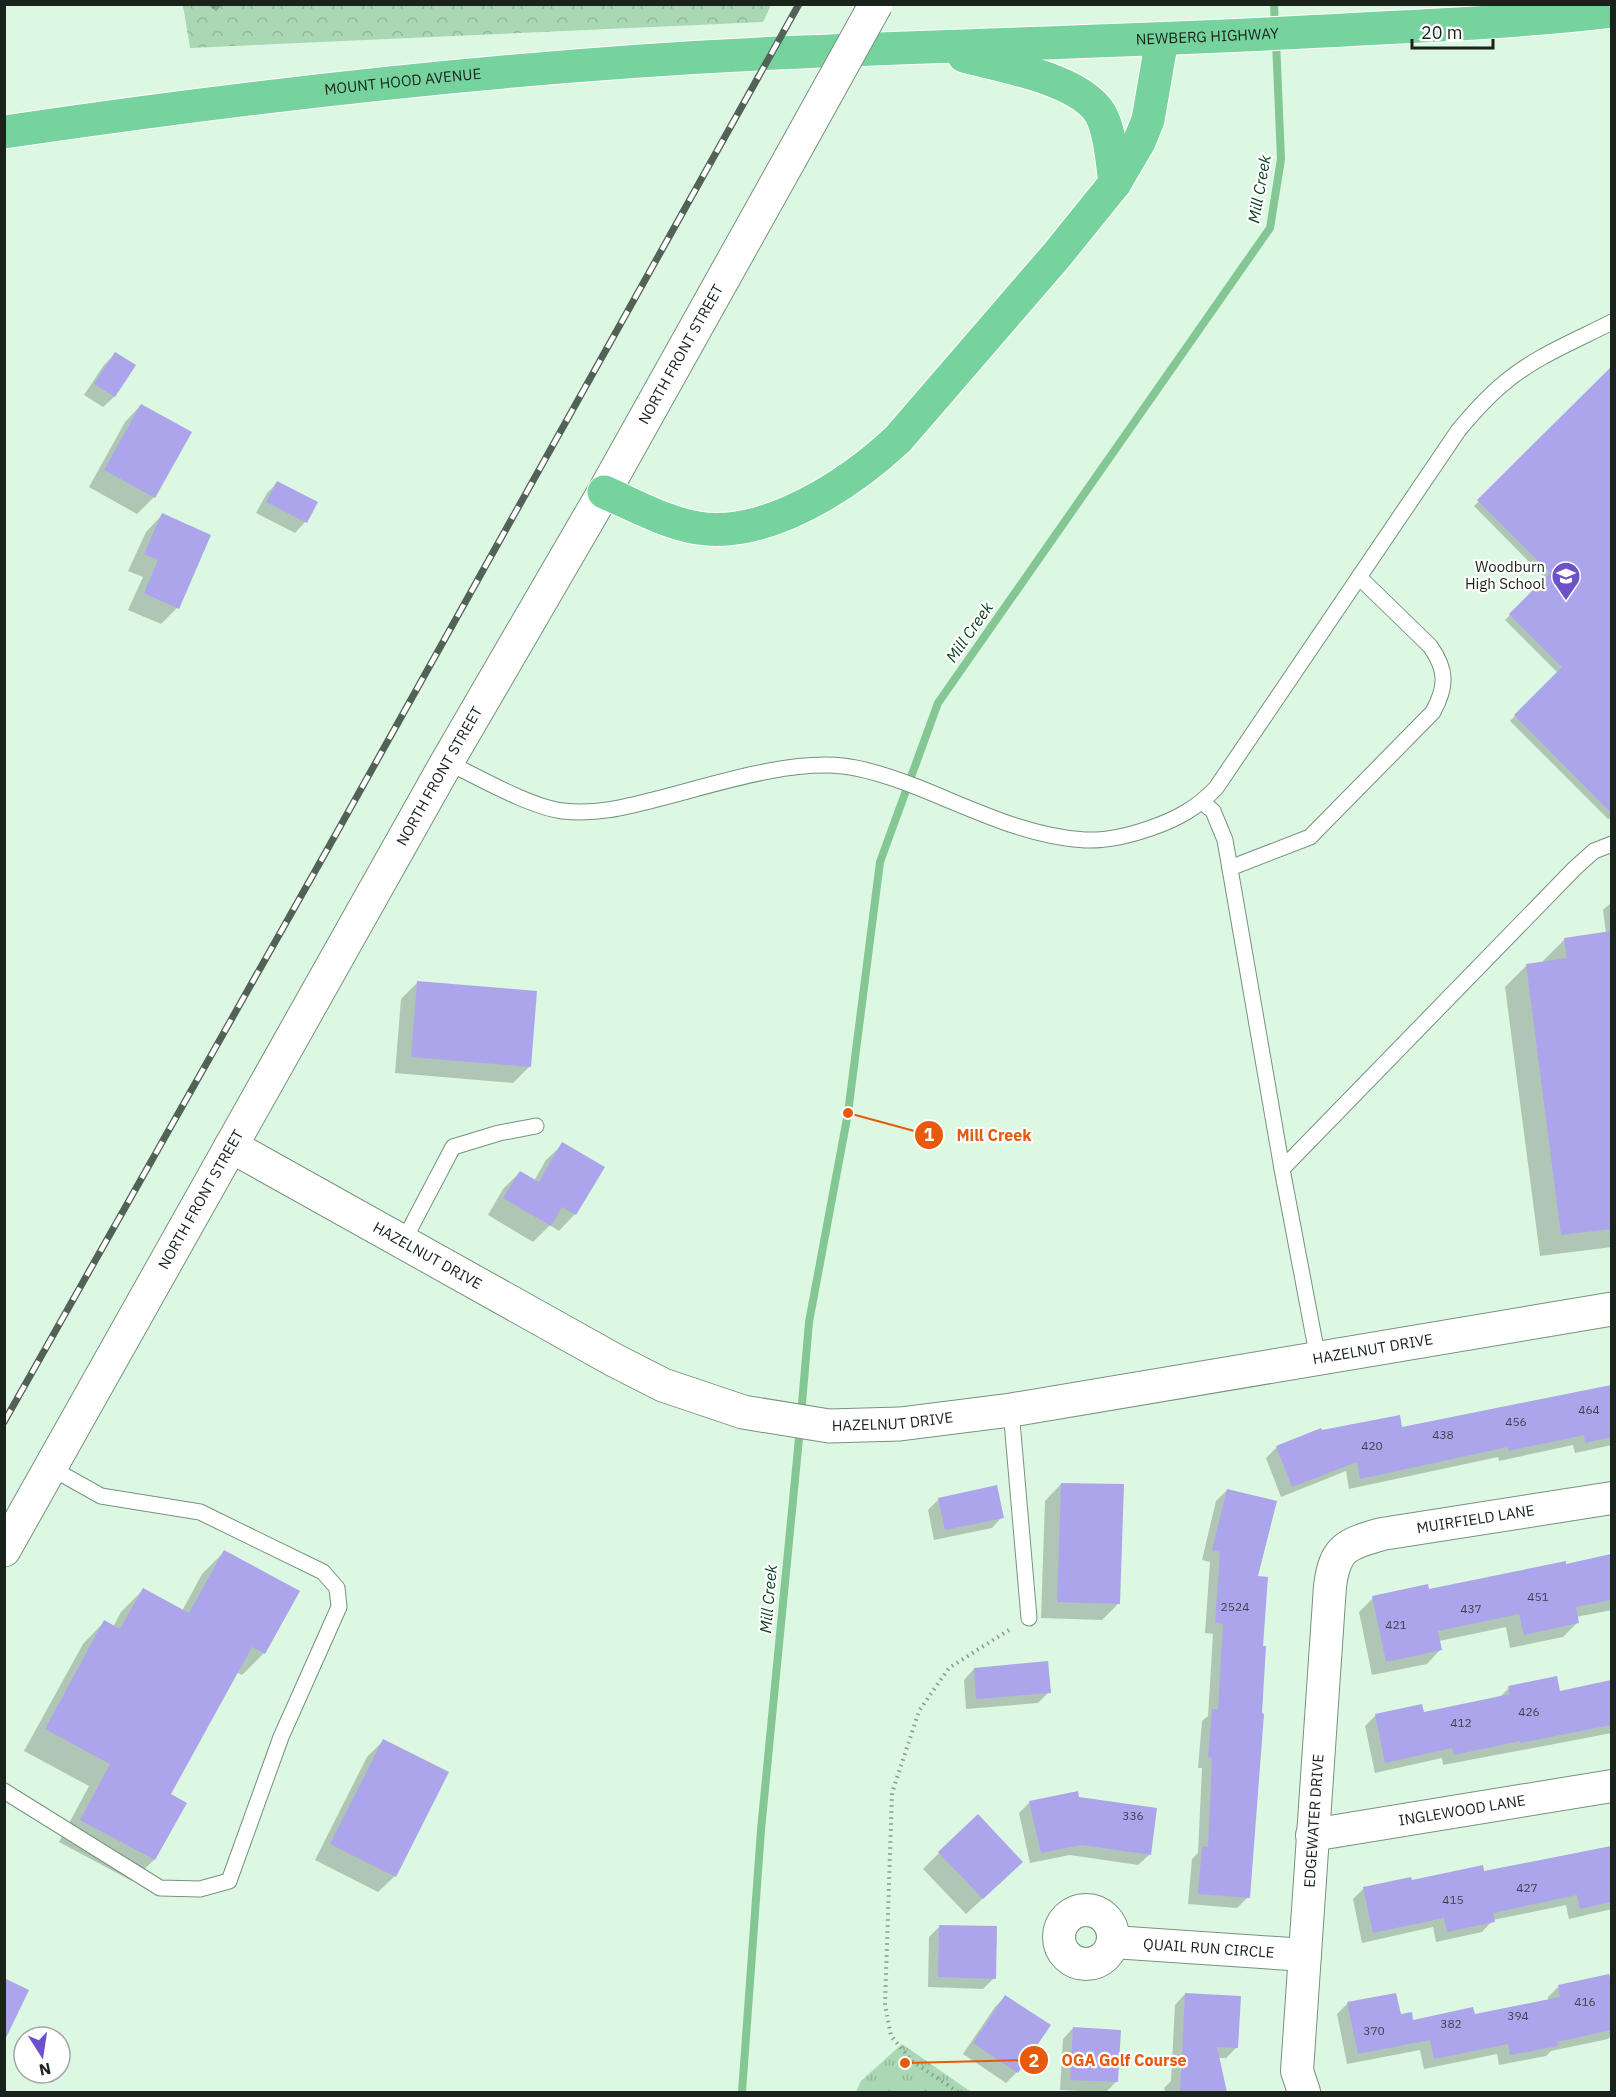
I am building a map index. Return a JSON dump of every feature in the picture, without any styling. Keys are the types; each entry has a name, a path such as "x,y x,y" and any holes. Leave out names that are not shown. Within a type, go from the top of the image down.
{"main road":[{"name":"NORTH FRONT STREET","path":"4,1550 447,762 604,492 876,4"},
{"name":"NEWBERG HIGHWAY","path":"802,52 1162,39 1494,22 1611,10"},
{"path":"604,492 667,519 699,528 719,530 773,518 795,510 839,486 874,461 898,440 1056,256 1115,183 1139,142 1148,120 1162,39"},
{"path":"932,48 1063,84 1082,93 1095,104 1103,118 1115,183"},
{"name":"MOUNT HOOD AVENUE","path":"4,132 137,113 365,86 614,62 802,52"},
{"name":"HAZELNUT DRIVE","path":"231,1146 614,1360 663,1385 742,1412 829,1426 900,1424 1011,1410 1611,1309"}],"street":[{"name":"MUIRFIELD LANE","path":"1342,1550 1359,1540 1382,1534 1611,1498"},
{"name":"EDGEWATER DRIVE","path":"1304,2092 1297,2071 1312,1835 1330,1586 1333,1566 1342,1550"},
{"name":"INGLEWOOD LANE","path":"1312,1835 1611,1786"},
{"name":"QUAIL RUN CIRCLE","path":"1113,1942 1305,1955"}],"lane":[{"path":"447,762 534,803 561,811 614,810 797,767 844,766 893,778 1014,824 1055,836 1086,840 1139,832 1186,813 1216,788 1458,431 1480,404 1504,382 1540,358 1611,322"},
{"path":"1230,868 1310,837 1433,712 1440,699 1444,686 1443,671 1438,658 1430,646 1359,577"},
{"path":"1202,802 1213,811 1226,840 1282,1169 1318,1359"},
{"path":"1282,1169 1575,868 1594,851 1611,844"},
{"path":"403,1242 453,1147 498,1133 536,1126"},
{"path":"1011,1410 1029,1618"},
{"path":"4,1791 160,1888 200,1889 229,1881 281,1737 339,1607 337,1587 323,1572 200,1512 101,1496 51,1468"}],"path":[{"path":"958,2092 912,2061 891,2036 885,2005 892,1793 919,1711 949,1668 1029,1618"}],"green space":[{"path":"183,4 771,5 763,22 190,48"},
{"path":"902,2044 971,2092 856,2092 861,2081"}],"building":[{"path":"115,352 136,365 115,397 94,384"},
{"name":"Woodburn High School","path":"1611,367 1611,813 1514,715 1562,667 1509,614 1550,573 1477,500"},
{"path":"141,404 192,432 155,498 104,470"},
{"path":"277,481 318,502 307,523 266,502"},
{"path":"162,513 211,535 179,609 144,593 158,560 144,554"},
{"path":"1611,931 1611,1229 1561,1235 1526,964 1567,958 1564,938"},
{"path":"417,981 537,991 531,1067 411,1057"},
{"path":"562,1142 605,1167 576,1215 562,1207 551,1226 503,1198 520,1171 539,1182"},
{"path":"1611,1385 1611,1437 1585,1443 1584,1435 1509,1451 1508,1447 1360,1479 1357,1462 1292,1487 1276,1446 1321,1428 1322,1430 1400,1415 1402,1427"},
{"path":"1061,1483 1124,1484 1120,1604 1057,1602"},
{"path":"997,1485 1004,1518 945,1530 938,1498"},
{"path":"1227,1489 1277,1501 1258,1576 1268,1577 1263,1646 1266,1646 1262,1713 1264,1714 1250,1898 1198,1894 1202,1846 1208,1847 1212,1758 1208,1757 1212,1709 1218,1709 1223,1624 1215,1623 1220,1552 1212,1550"},
{"path":"224,1550 300,1591 265,1654 252,1647 171,1794 187,1803 155,1860 80,1820 110,1764 45,1729 104,1620 120,1629 143,1588 189,1613"},
{"path":"1611,1554 1611,1600 1576,1607 1579,1623 1524,1635 1519,1614 1438,1631 1442,1650 1386,1662 1372,1596 1428,1584 1429,1589"},
{"path":"1048,1661 1051,1693 976,1699 974,1668"},
{"path":"1557,1676 1560,1691 1611,1680 1611,1725 1454,1755 1452,1748 1385,1763 1375,1714 1422,1704 1424,1712 1510,1694 1508,1686"},
{"path":"383,1739 449,1772 396,1877 330,1844"},
{"path":"1078,1791 1079,1797 1157,1808 1151,1855 1082,1845 1041,1853 1029,1801"},
{"path":"978,1814 1023,1862 983,1899 938,1852"},
{"path":"1611,1846 1611,1902 1580,1909 1577,1895 1493,1913 1495,1922 1447,1932 1444,1918 1373,1933 1363,1887 1411,1877 1412,1880 1483,1865 1484,1871"},
{"path":"939,1925 997,1926 996,1979 938,1977"},
{"path":"1609,1974 1611,2030 1557,2042 1558,2046 1510,2055 1508,2044 1434,2059 1430,2040 1358,2054 1347,2002 1396,1993 1401,2014 1412,2012 1413,2020 1473,2007 1475,2014 1560,1997 1558,1985"},
{"path":"4,1978 29,1990 4,2042"},
{"path":"1185,1993 1241,1996 1238,2048 1217,2047 1227,2092 1180,2092"},
{"path":"1005,1995 1051,2025 1018,2073 973,2043"},
{"path":"1073,2027 1121,2030 1118,2082 1070,2080"}],"waterway":[{"name":"Mill Creek","path":"1274,4 1275,28"},
{"name":"Mill Creek","path":"801,1415 809,1322 848,1113 880,862 938,703 1270,228 1281,159 1276,41"},
{"name":"Mill Creek","path":"742,2092 761,1830 800,1428"}],"railway":[{"path":"4,1422 327,850 799,4"}],"place":[{"name":"Woodburn High School","path":"1566,602"},
{"name":"Mill Creek","path":"848,1113"},
{"name":"OGA Golf Course","path":"905,2063"}]}
